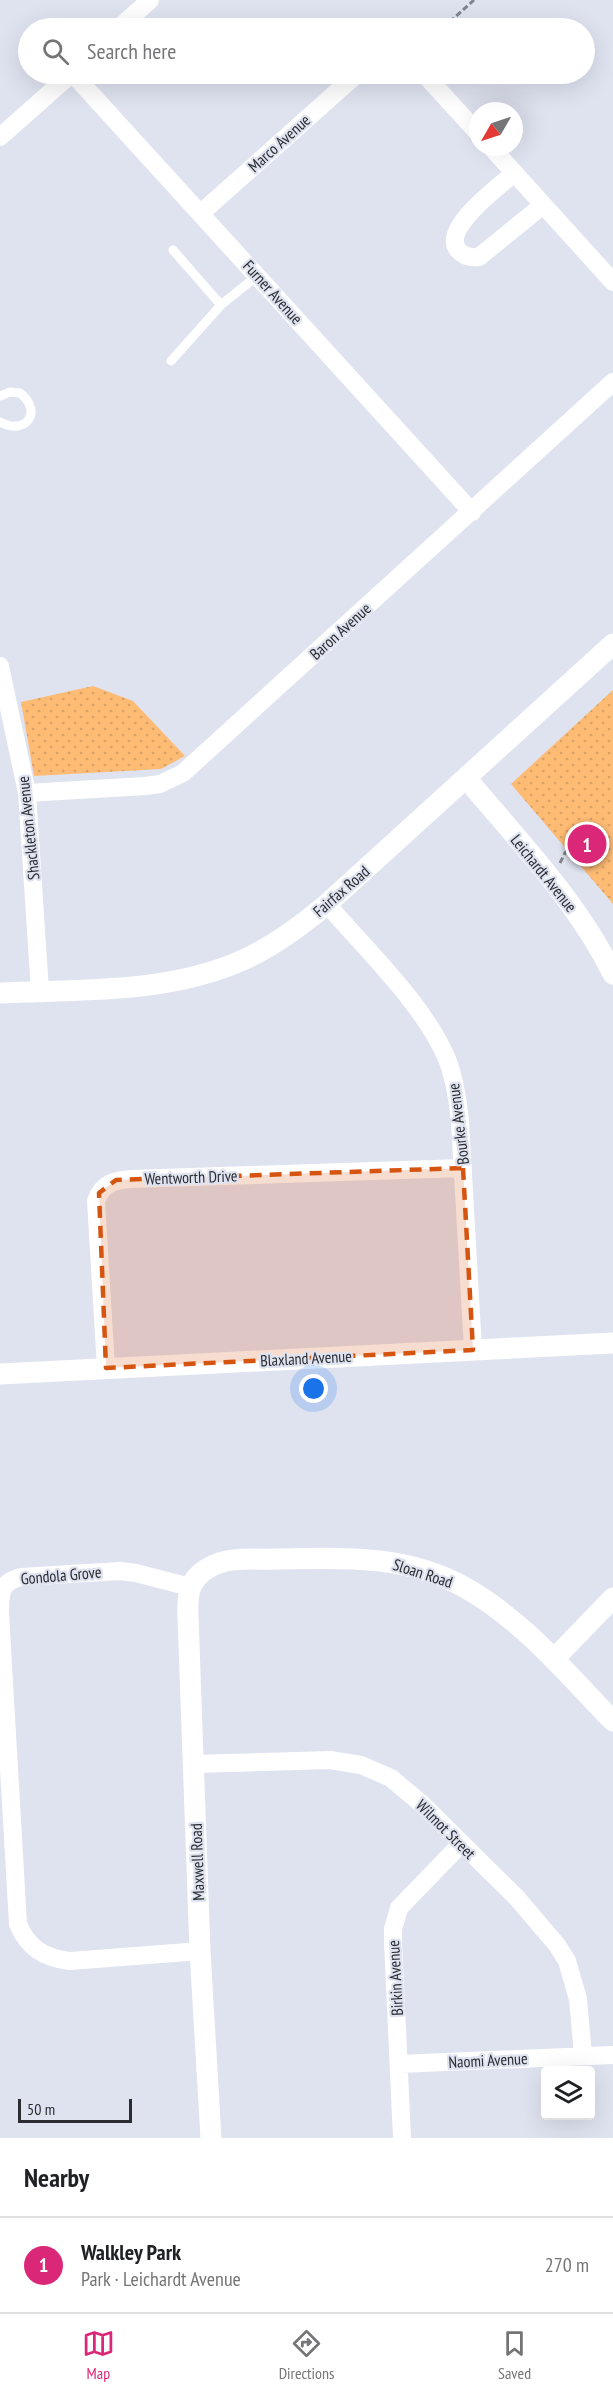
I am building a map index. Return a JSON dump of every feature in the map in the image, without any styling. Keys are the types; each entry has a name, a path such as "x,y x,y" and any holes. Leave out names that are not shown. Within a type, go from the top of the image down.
{"street":[{"path":"130,18 150,0"},
{"path":"0,137 61,84"},
{"name":"Furner Avenue","path":"81,84 472,512"},
{"name":"Marco Avenue","path":"201,213 346,84"},
{"path":"433,84 469,123"},
{"path":"499,156 613,282"},
{"path":"514,172 462,221 454,240 458,250 468,258 479,257 543,205"},
{"name":"Baron Avenue","path":"27,793 145,786 160,784 183,773 613,382"},
{"name":"Fairfax Road","path":"0,993 143,986 175,982 208,974 245,960 267,948 327,904 613,644"},
{"name":"Shackleton Avenue","path":"0,666 27,793 40,991"},
{"name":"Leichardt Avenue","path":"466,778 587,928 613,974"},
{"name":"Bourke Avenue","path":"327,904 413,1004 437,1040 447,1061 458,1101 473,1350"},
{"name":"Wentworth Drive","path":"106,1368 96,1201 99,1193 110,1183 132,1179 463,1168"},
{"name":"Blaxland Avenue","path":"0,1374 613,1343"},
{"name":"Sloan Road","path":"190,1587 211,1567 229,1561 345,1557 386,1561 418,1569 464,1587 501,1612 554,1659 613,1720"},
{"name":"Gondola Grove","path":"190,1587 120,1571 21,1577 10,1580 3,1589 0,1613 18,1924 21,1933 34,1949 56,1960 70,1961 200,1951"},
{"name":"Maxwell Road","path":"190,1587 187,1595 200,1951 211,2138"},
{"path":"554,1659 613,1598"},
{"name":"Wilmot Street","path":"194,1764 344,1761 377,1770 404,1788 531,1913 557,1945 567,1961 578,1999 583,2055"},
{"name":"Birkin Avenue","path":"402,2138 393,1942 396,1917 404,1901 461,1844"},
{"name":"Naomi Avenue","path":"400,2064 613,2055"}],"lane":[{"path":"173,250 221,305"},
{"path":"171,361 221,305 258,275"},
{"path":"0,396 10,392 20,393 31,406 31,416 28,421 19,426 11,427 0,422"}],"path":[{"path":"454,18 474,0"},
{"path":"550,880 565,853 580,836"}],"highlighted area":[{"path":"463,1168 473,1350 106,1368 99,1193 116,1180"}],"shaded area":[{"path":"93,686 133,701 185,756 161,769 34,776 21,702"},
{"path":"613,690 613,904 511,784"}],"place":[{"name":"Walkley Park","path":"587,844"}]}
